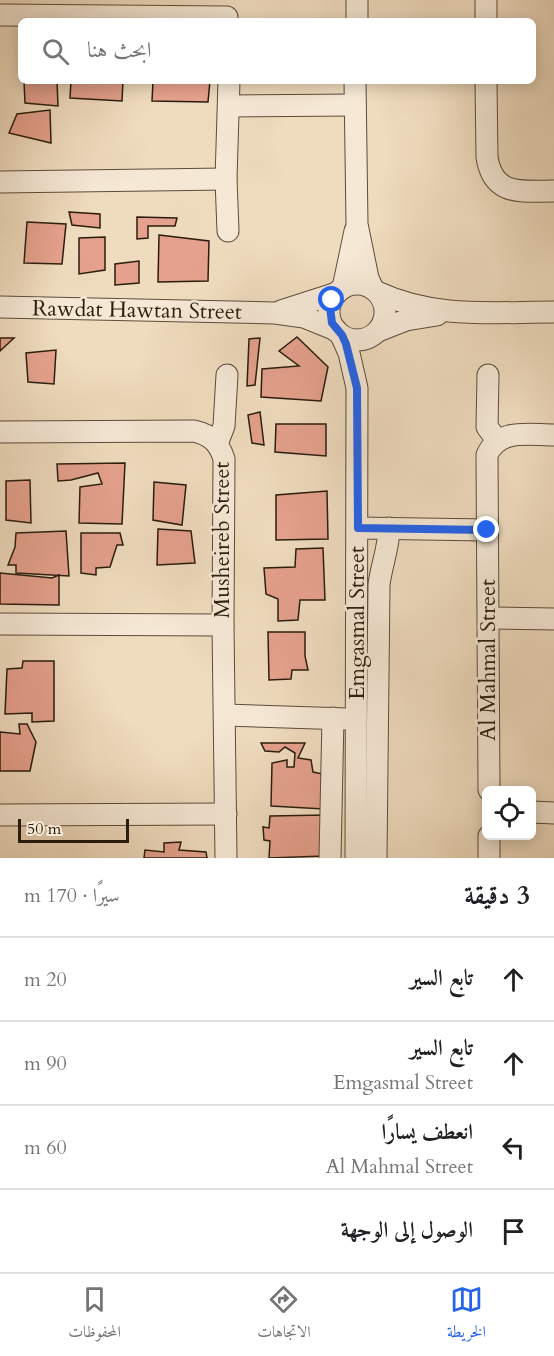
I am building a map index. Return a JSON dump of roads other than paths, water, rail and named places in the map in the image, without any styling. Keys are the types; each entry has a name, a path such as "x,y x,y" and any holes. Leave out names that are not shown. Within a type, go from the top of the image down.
{"street":[{"path":"357,0 357,18"},
{"path":"486,0 486,18"},
{"path":"0,15 227,12"},
{"path":"228,231 226,179 229,84"},
{"path":"356,84 357,224 365,266 385,307 383,323 375,333"},
{"path":"486,84 487,157 494,179 513,191 554,190"},
{"path":"230,106 355,105"},
{"path":"0,182 226,179"},
{"path":"357,224 340,291 330,307 332,323 339,332 357,340 406,320 449,312"},
{"path":"340,291 358,284 419,308 449,312 554,312"},
{"name":"Rawdat Hawtan Street","path":"275,313 315,302 340,291"},
{"name":"Rawdat Hawtan Street","path":"0,307 275,313 304,317 339,332"},
{"name":"Emgasmal Street","path":"339,332 349,353 357,388 356,858"},
{"name":"Emgasmal Street","path":"357,388 375,333"},
{"path":"217,444 224,426 227,375"},
{"path":"488,375 487,427 497,440 506,436 554,435"},
{"name":"Musheireb Street","path":"0,432 194,431 211,437 217,444 224,459 223,625 226,858"},
{"name":"Al Mahmal Street","path":"489,786 487,455 497,440"},
{"path":"358,528 487,530"},
{"path":"376,858 379,585 388,545 388,528"},
{"path":"489,618 554,619"},
{"path":"0,624 223,625"},
{"path":"225,715 357,719"},
{"path":"330,858 333,718"},
{"path":"536,812 554,813"},
{"path":"0,815 226,814"},
{"path":"489,840 489,858"}]}
